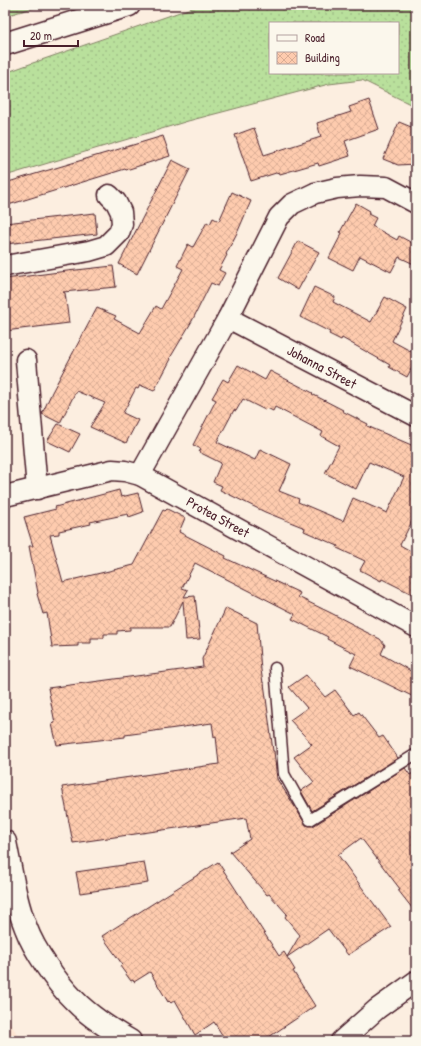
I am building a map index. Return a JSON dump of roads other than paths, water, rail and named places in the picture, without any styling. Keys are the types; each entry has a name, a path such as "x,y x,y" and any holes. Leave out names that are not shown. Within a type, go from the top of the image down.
{"street":[{"path":"5,44 129,5"},
{"path":"140,475 228,318 279,217 292,204 315,193 338,188 360,186 386,187 416,203"},
{"path":"5,266 89,251 106,246 120,233 122,224 121,212 116,202 109,195"},
{"name":"Johanna Street","path":"228,318 416,416"},
{"path":"26,360 37,489"},
{"name":"Protea Street","path":"5,496 112,470 125,471 140,475 416,627"},
{"path":"5,842 26,928 37,951 73,999 96,1018 130,1041"},
{"path":"341,1041 377,1009 416,982"}],"lane":[{"path":"275,668 284,774 310,820 416,754"}]}
